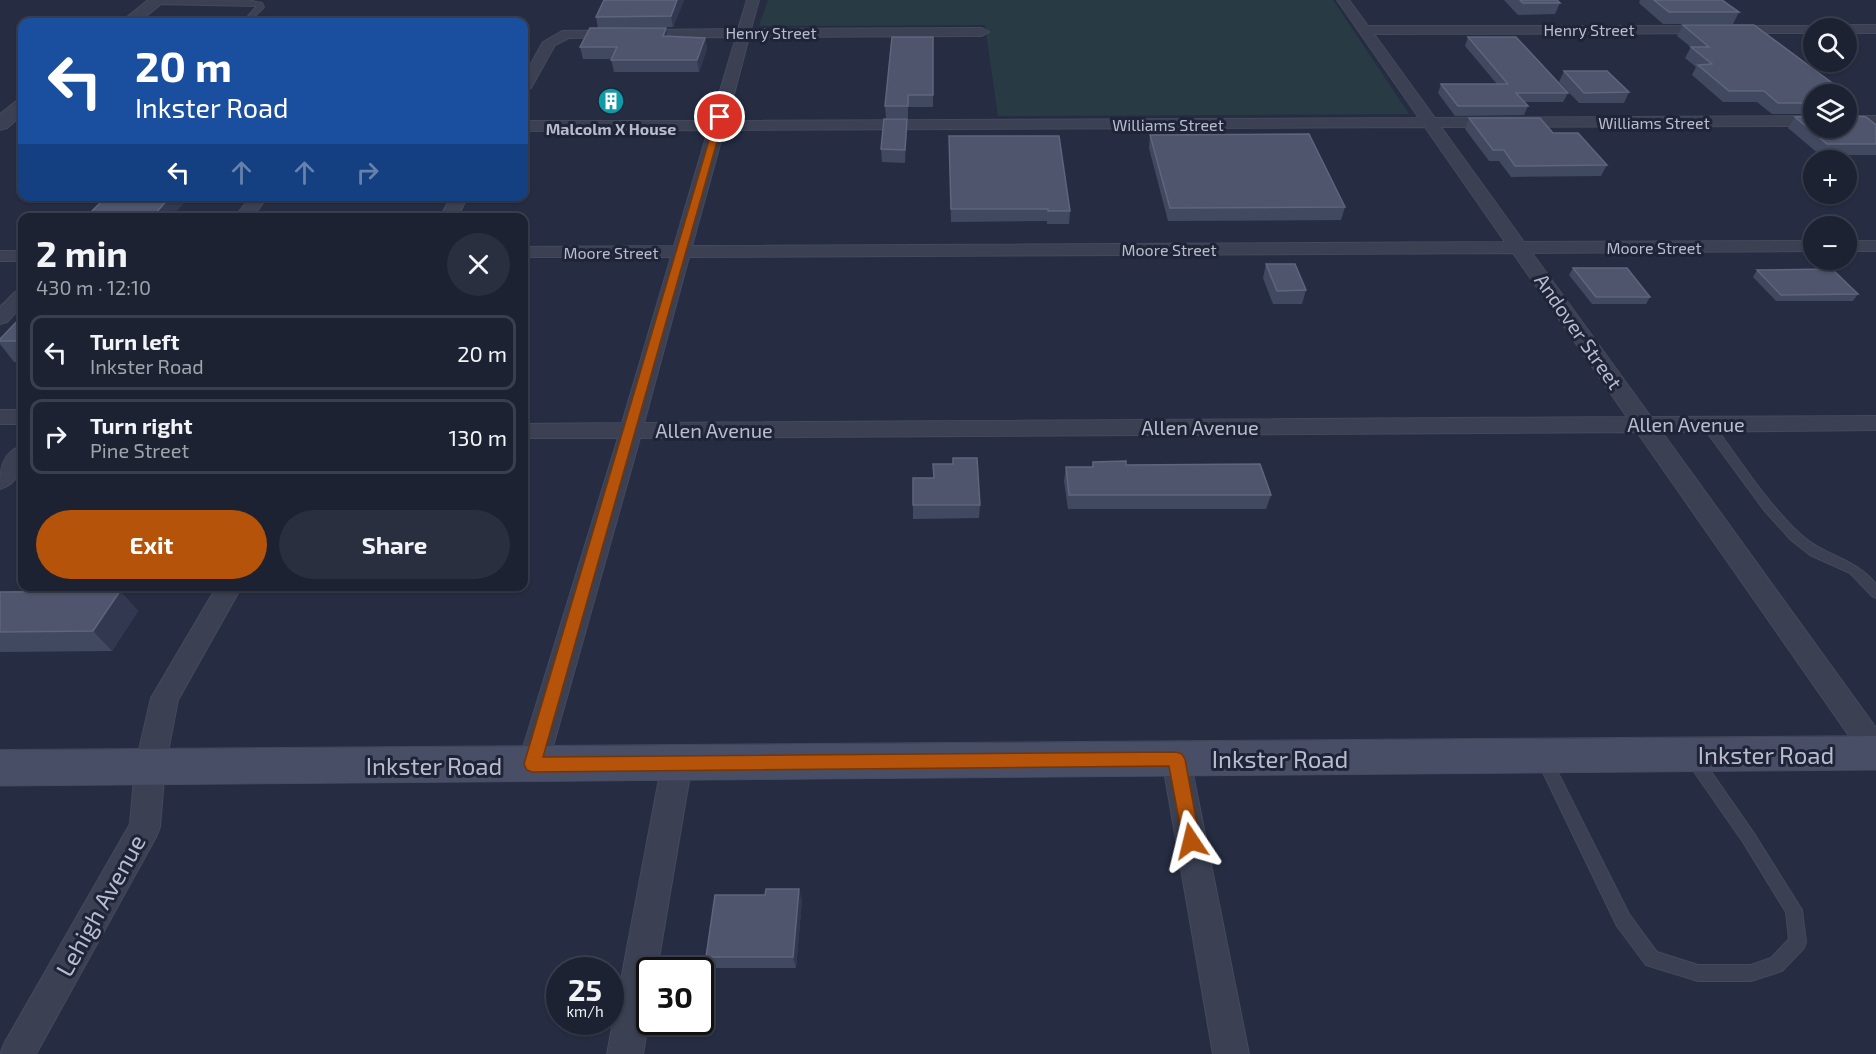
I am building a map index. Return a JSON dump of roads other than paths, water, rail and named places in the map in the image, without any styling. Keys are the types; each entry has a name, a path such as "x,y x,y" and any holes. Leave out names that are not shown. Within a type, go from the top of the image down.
{"main road":[{"name":"Inkster Road","path":"0,768 1876,752"}],"street":[{"path":"532,764 631,431 753,0"},
{"name":"Andover Street","path":"1343,0 1876,752"},
{"path":"134,18 157,1"},
{"name":"Henry Street","path":"1364,30 1803,29"},
{"path":"1857,29 1876,29"},
{"name":"Henry Street","path":"528,81 550,42 560,36 577,33 982,32"},
{"path":"0,124 18,109"},
{"name":"Williams Street","path":"528,126 1803,121"},
{"path":"1857,121 1876,121"},
{"path":"246,213 256,201"},
{"name":"Moore Street","path":"528,252 1803,246"},
{"path":"1857,246 1876,246"},
{"path":"0,256 18,256"},
{"path":"0,318 18,300"},
{"path":"0,417 18,417"},
{"name":"Allen Avenue","path":"528,431 1876,423"},
{"path":"0,481 18,459"},
{"name":"Lehigh Avenue","path":"17,1054 145,827 150,767 165,698 227,591"},
{"path":"1176,759 1231,1054"},
{"path":"625,1054 678,763"}],"lane":[{"path":"157,1 260,4 261,7 250,18"},
{"path":"1707,424 1785,526 1809,548 1828,560 1851,567 1866,580 1876,593"},
{"path":"1542,756 1623,920 1652,959 1698,973 1751,973 1776,965 1798,942 1794,910 1748,837 1691,755"}],"place":[{"name":"Malcolm X House","path":"611,101"}]}
